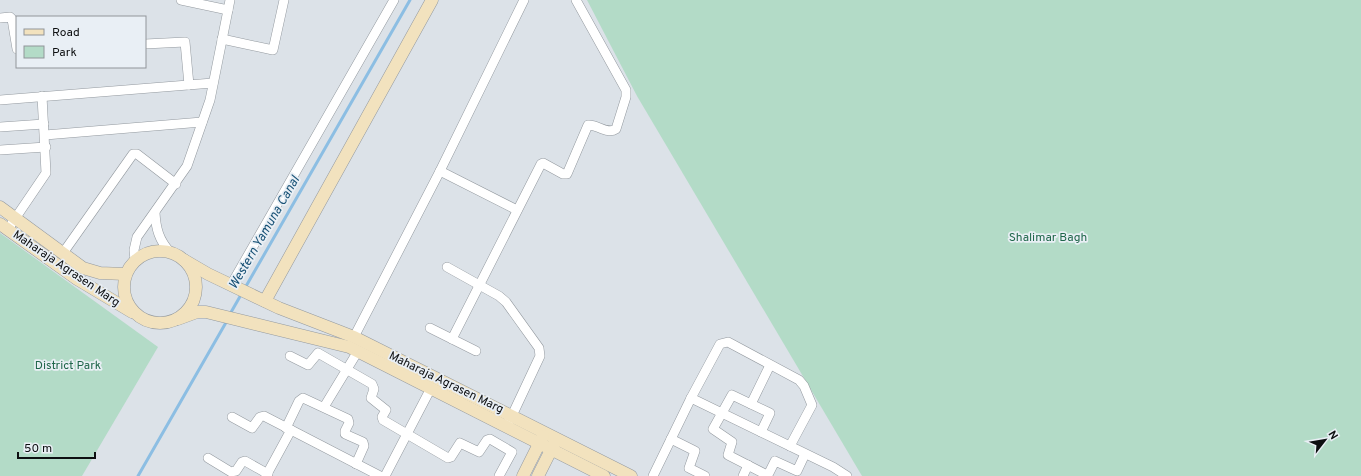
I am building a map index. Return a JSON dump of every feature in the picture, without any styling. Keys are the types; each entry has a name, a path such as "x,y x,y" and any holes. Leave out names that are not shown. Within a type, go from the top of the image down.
{"street":[{"path":"181,0 228,10"},
{"path":"136,260 134,250 137,236 176,184 187,166 210,100 230,0"},
{"path":"222,39 273,50 284,0"},
{"path":"231,285 394,0"},
{"path":"261,298 432,0"},
{"path":"354,337 440,171 524,0"},
{"path":"452,339 540,164 543,163 563,174 567,174 586,126 591,124 609,131 614,131 626,97 626,90 576,0"},
{"path":"0,18 10,17 12,19 16,43"},
{"path":"146,44 186,42 189,84"},
{"path":"0,100 213,83"},
{"path":"4,227 16,219 46,173 46,147 42,96"},
{"path":"45,135 202,122"},
{"path":"0,127 44,124"},
{"path":"0,150 46,147"},
{"path":"63,253 134,154 137,154 176,184"},
{"path":"440,171 517,210"},
{"name":"Maharaja Agrasen Marg","path":"0,207 83,268 92,271 126,274"},
{"path":"155,213 156,230 159,237 170,252 184,260 191,269 195,279 196,291 193,302 187,312 178,319 167,324 155,324 143,320 133,313 127,304 123,284 126,274 136,260 146,253 158,251 170,252"},
{"name":"Maharaja Agrasen Marg","path":"4,227 77,279 133,313"},
{"name":"Maharaja Agrasen Marg","path":"184,260 208,274 261,298 279,308 354,337 512,416 542,438"},
{"path":"447,267 492,291 506,302 539,348 540,356 507,427"},
{"name":"Maharaja Agrasen Marg","path":"178,319 197,312 215,314 349,347 507,427 542,438 632,476"},
{"path":"430,328 476,351"},
{"path":"653,476 691,398 722,343 728,342 799,380 812,403 790,446"},
{"path":"324,407 358,351"},
{"path":"290,356 308,365 318,353 373,385 374,389 371,398 386,410 382,417 383,420 450,458 460,443 479,452 490,438 512,452 499,476"},
{"path":"751,404 770,365"},
{"path":"385,476 431,388"},
{"path":"761,432 770,413 732,395 713,430 732,442 728,455 767,474 773,463 776,461 796,471 806,454"},
{"path":"208,458 231,472 236,471 242,462 245,461 267,475 301,399 306,398 348,419 349,423 345,434 364,444 356,464"},
{"path":"691,398 806,454 831,472 847,476"},
{"path":"232,417 252,428 262,416 380,476"},
{"path":"523,476 542,438"},
{"path":"671,439 695,451 689,468 705,476"},
{"path":"538,476 554,444"},
{"name":"Maharaja Agrasen Marg","path":"554,444 604,476"},
{"path":"743,476 748,466"}],"green space":[{"name":"Shalimar Bagh","path":"587,0 1361,0 1361,476 862,476 637,96"},
{"name":"District Park","path":"0,233 158,347 82,476 0,476"}],"waterway":[{"name":"Western Yamuna Canal","path":"245,288 410,0"},
{"name":"Western Yamuna Canal","path":"230,314 242,293"},
{"name":"Western Yamuna Canal","path":"138,476 228,319"}]}
